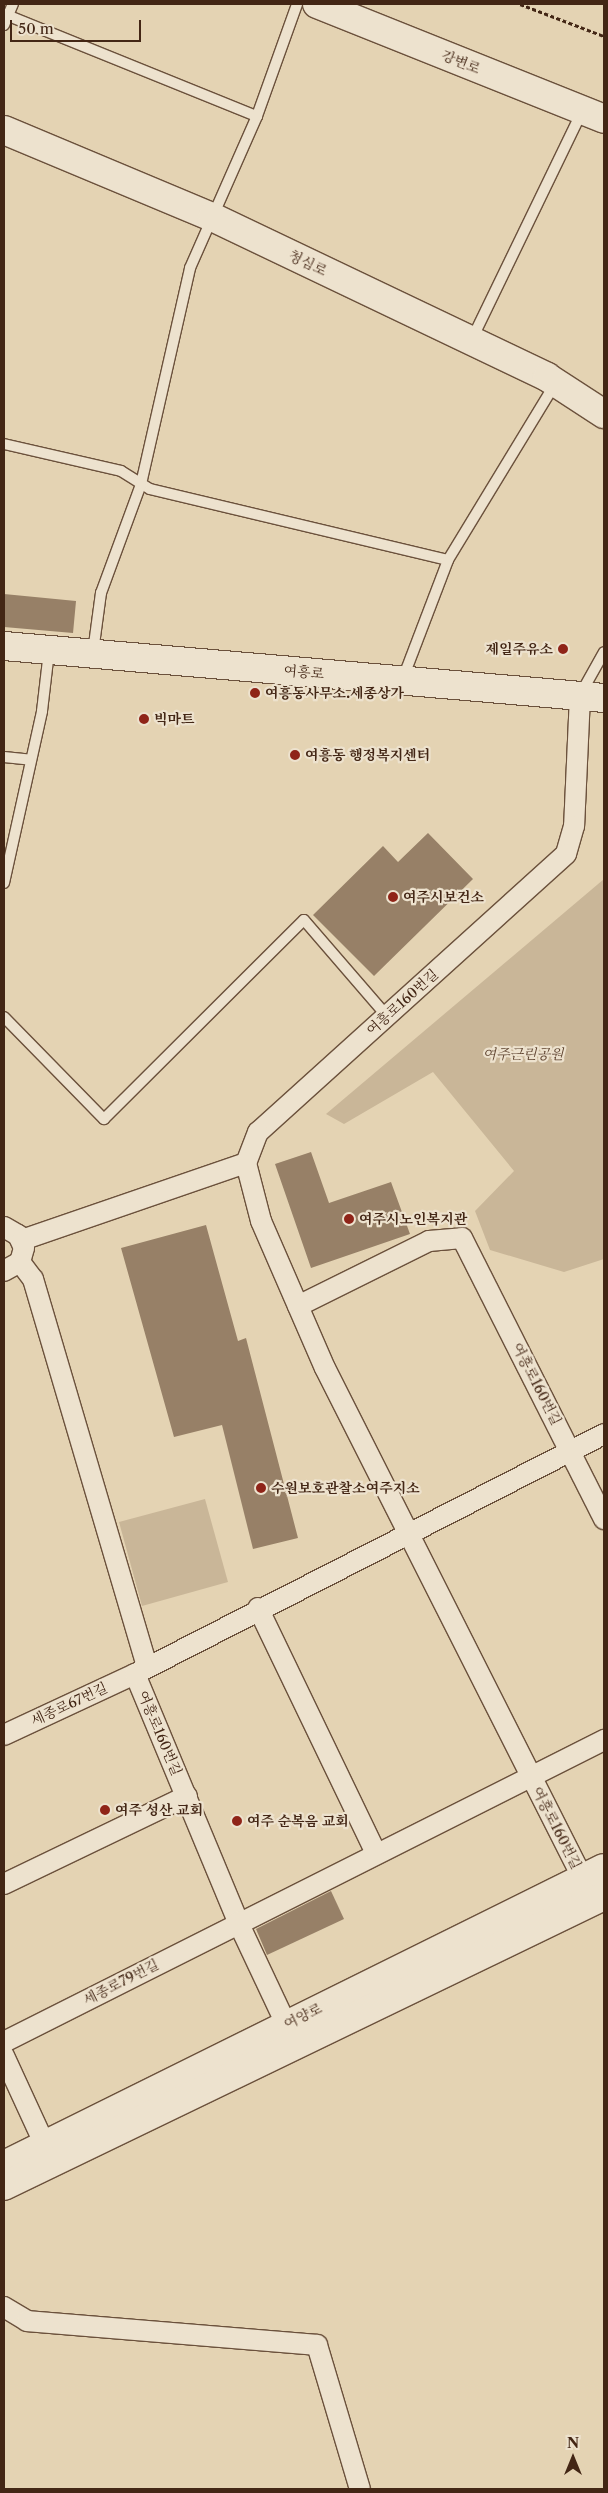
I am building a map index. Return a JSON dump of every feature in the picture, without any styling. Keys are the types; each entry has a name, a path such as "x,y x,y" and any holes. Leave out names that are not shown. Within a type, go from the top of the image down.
{"street":[{"name":"강변로","path":"317,4 593,115"},
{"name":"청심로","path":"4,130 212,217 556,383 604,414"},
{"name":"여흥로","path":"4,646 93,652 592,697"},
{"name":"여흥로160번길","path":"592,697 574,826 566,854 258,1132 246,1163 261,1221 298,1306 408,1533 531,1777 597,1886"},
{"path":"22,1240 246,1163"},
{"path":"4,1227 22,1240"},
{"name":"여흥로160번길","path":"298,1306 429,1241 462,1238 604,1519"},
{"path":"12,1267 22,1240"},
{"name":"여흥로160번길","path":"12,1267 33,1280 141,1670 187,1796 238,1922 286,2024"},
{"path":"141,1670 258,1608 604,1434"},
{"path":"258,1608 376,1853"},
{"name":"세종로67번길","path":"4,1735 141,1670"},
{"name":"여흥로160번길","path":"238,1922 604,1740"},
{"path":"4,1884 187,1796"},
{"name":"여양로","path":"4,2165 286,2024 597,1886"},
{"name":"여양로","path":"4,2186 597,1886"},
{"name":"세종로79번길","path":"4,2042 238,1922"},
{"path":"4,2056 45,2145"},
{"path":"4,2307 28,2321 316,2345 360,2489"}],"lane":[{"path":"13,4 5,19 257,116"},
{"path":"93,652 101,593 141,484 190,268 257,116 297,4"},
{"path":"471,342 593,115"},
{"path":"402,681 448,560 556,383"},
{"path":"4,444 121,471 141,484 448,560"},
{"path":"4,883 31,760 50,649"},
{"path":"592,697 604,652"},
{"path":"4,757 31,760"},
{"path":"4,1018 104,1119 304,920 387,1016"}],"path":[{"path":"520,4 604,36"}],"green space":[{"name":"여주근린공원","path":"604,879 604,1259 564,1272 490,1250 475,1211 514,1171 433,1072 344,1124 326,1114"},
{"path":"205,1499 228,1582 142,1606 119,1522"}],"building":[{"path":"4,594 76,601 73,633 4,627"},
{"name":"여주시보건소","path":"428,833 473,879 374,976 313,915 383,846 398,862"},
{"name":"여주시노인복지관","path":"311,1152 329,1203 391,1182 410,1234 311,1268 275,1164"},
{"path":"206,1225 238,1341 246,1338 298,1538 253,1549 222,1425 174,1437 121,1248"},
{"path":"331,1891 344,1919 267,1955 256,1929"}],"place":[{"name":"제일주유소","path":"563,649"},
{"name":"여흥동사무소.세종상가","path":"255,693"},
{"name":"빅마트","path":"144,719"},
{"name":"여흥동 행정복지센터","path":"295,755"},
{"name":"여주시보건소","path":"393,897"},
{"name":"여주시노인복지관","path":"349,1219"},
{"name":"수원보호관찰소여주지소","path":"261,1488"},
{"name":"여주 성산 교회","path":"105,1810"},
{"name":"여주 순복음 교회","path":"237,1821"}]}
